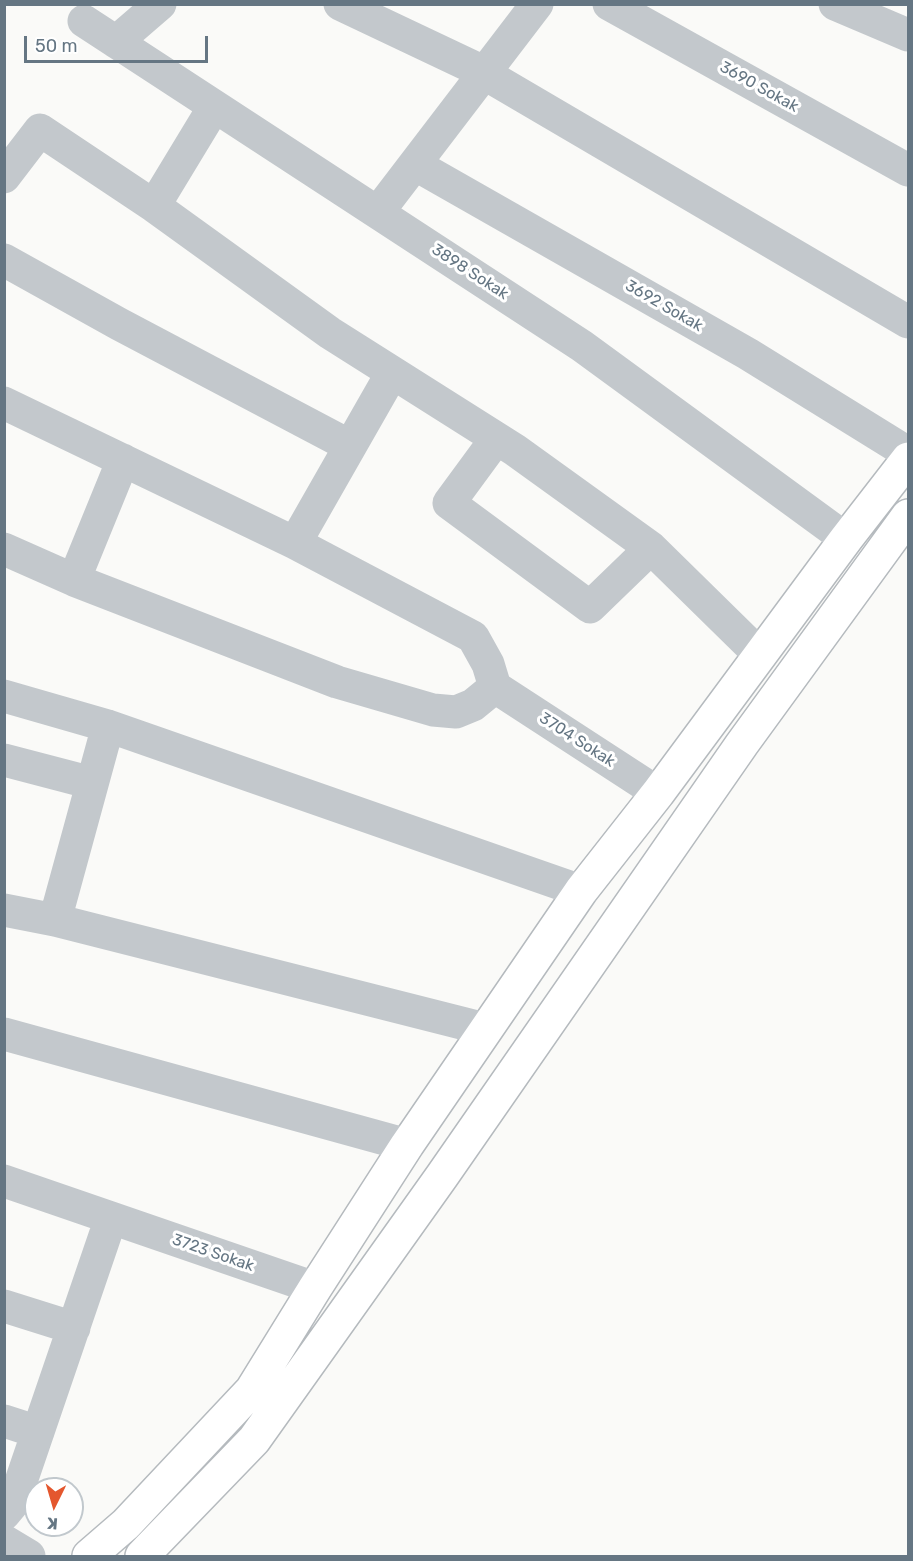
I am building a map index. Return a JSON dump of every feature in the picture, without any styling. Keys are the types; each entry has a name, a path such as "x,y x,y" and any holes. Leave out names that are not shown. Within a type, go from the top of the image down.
{"main road":[{"path":"89,1557 126,1524 252,1390 407,1145 582,891 658,793 846,539 909,459"},
{"path":"142,1557 254,1440 442,1176 742,744 909,516"}],"street":[{"path":"116,42 160,4"},
{"path":"340,4 484,74 909,322"},
{"path":"378,212 537,4"},
{"name":"3690 Sokak","path":"609,4 909,170"},
{"path":"835,4 909,35"},
{"name":"3898 Sokak","path":"84,21 582,346 846,539"},
{"path":"154,206 214,107"},
{"path":"4,177 40,130 154,206 330,333 515,450 651,548 760,655"},
{"name":"3692 Sokak","path":"416,165 747,354 909,453"},
{"path":"4,260 119,324 350,446"},
{"path":"295,543 392,373"},
{"path":"4,403 295,543 473,637 488,663 495,687 473,705 456,712 433,710 337,682 74,580 4,549"},
{"path":"496,439 449,503 590,608 651,548"},
{"path":"74,580 123,460"},
{"name":"3704 Sokak","path":"495,687 658,793"},
{"path":"4,696 108,726 582,891"},
{"path":"55,920 108,726"},
{"path":"4,760 92,783"},
{"path":"4,910 55,920 485,1029"},
{"path":"4,1034 407,1145"},
{"name":"3723 Sokak","path":"4,1181 315,1288"},
{"path":"4,1514 14,1502 111,1218"},
{"path":"4,1305 74,1328"},
{"path":"4,1421 38,1432"},
{"path":"4,1541 29,1557"}]}
